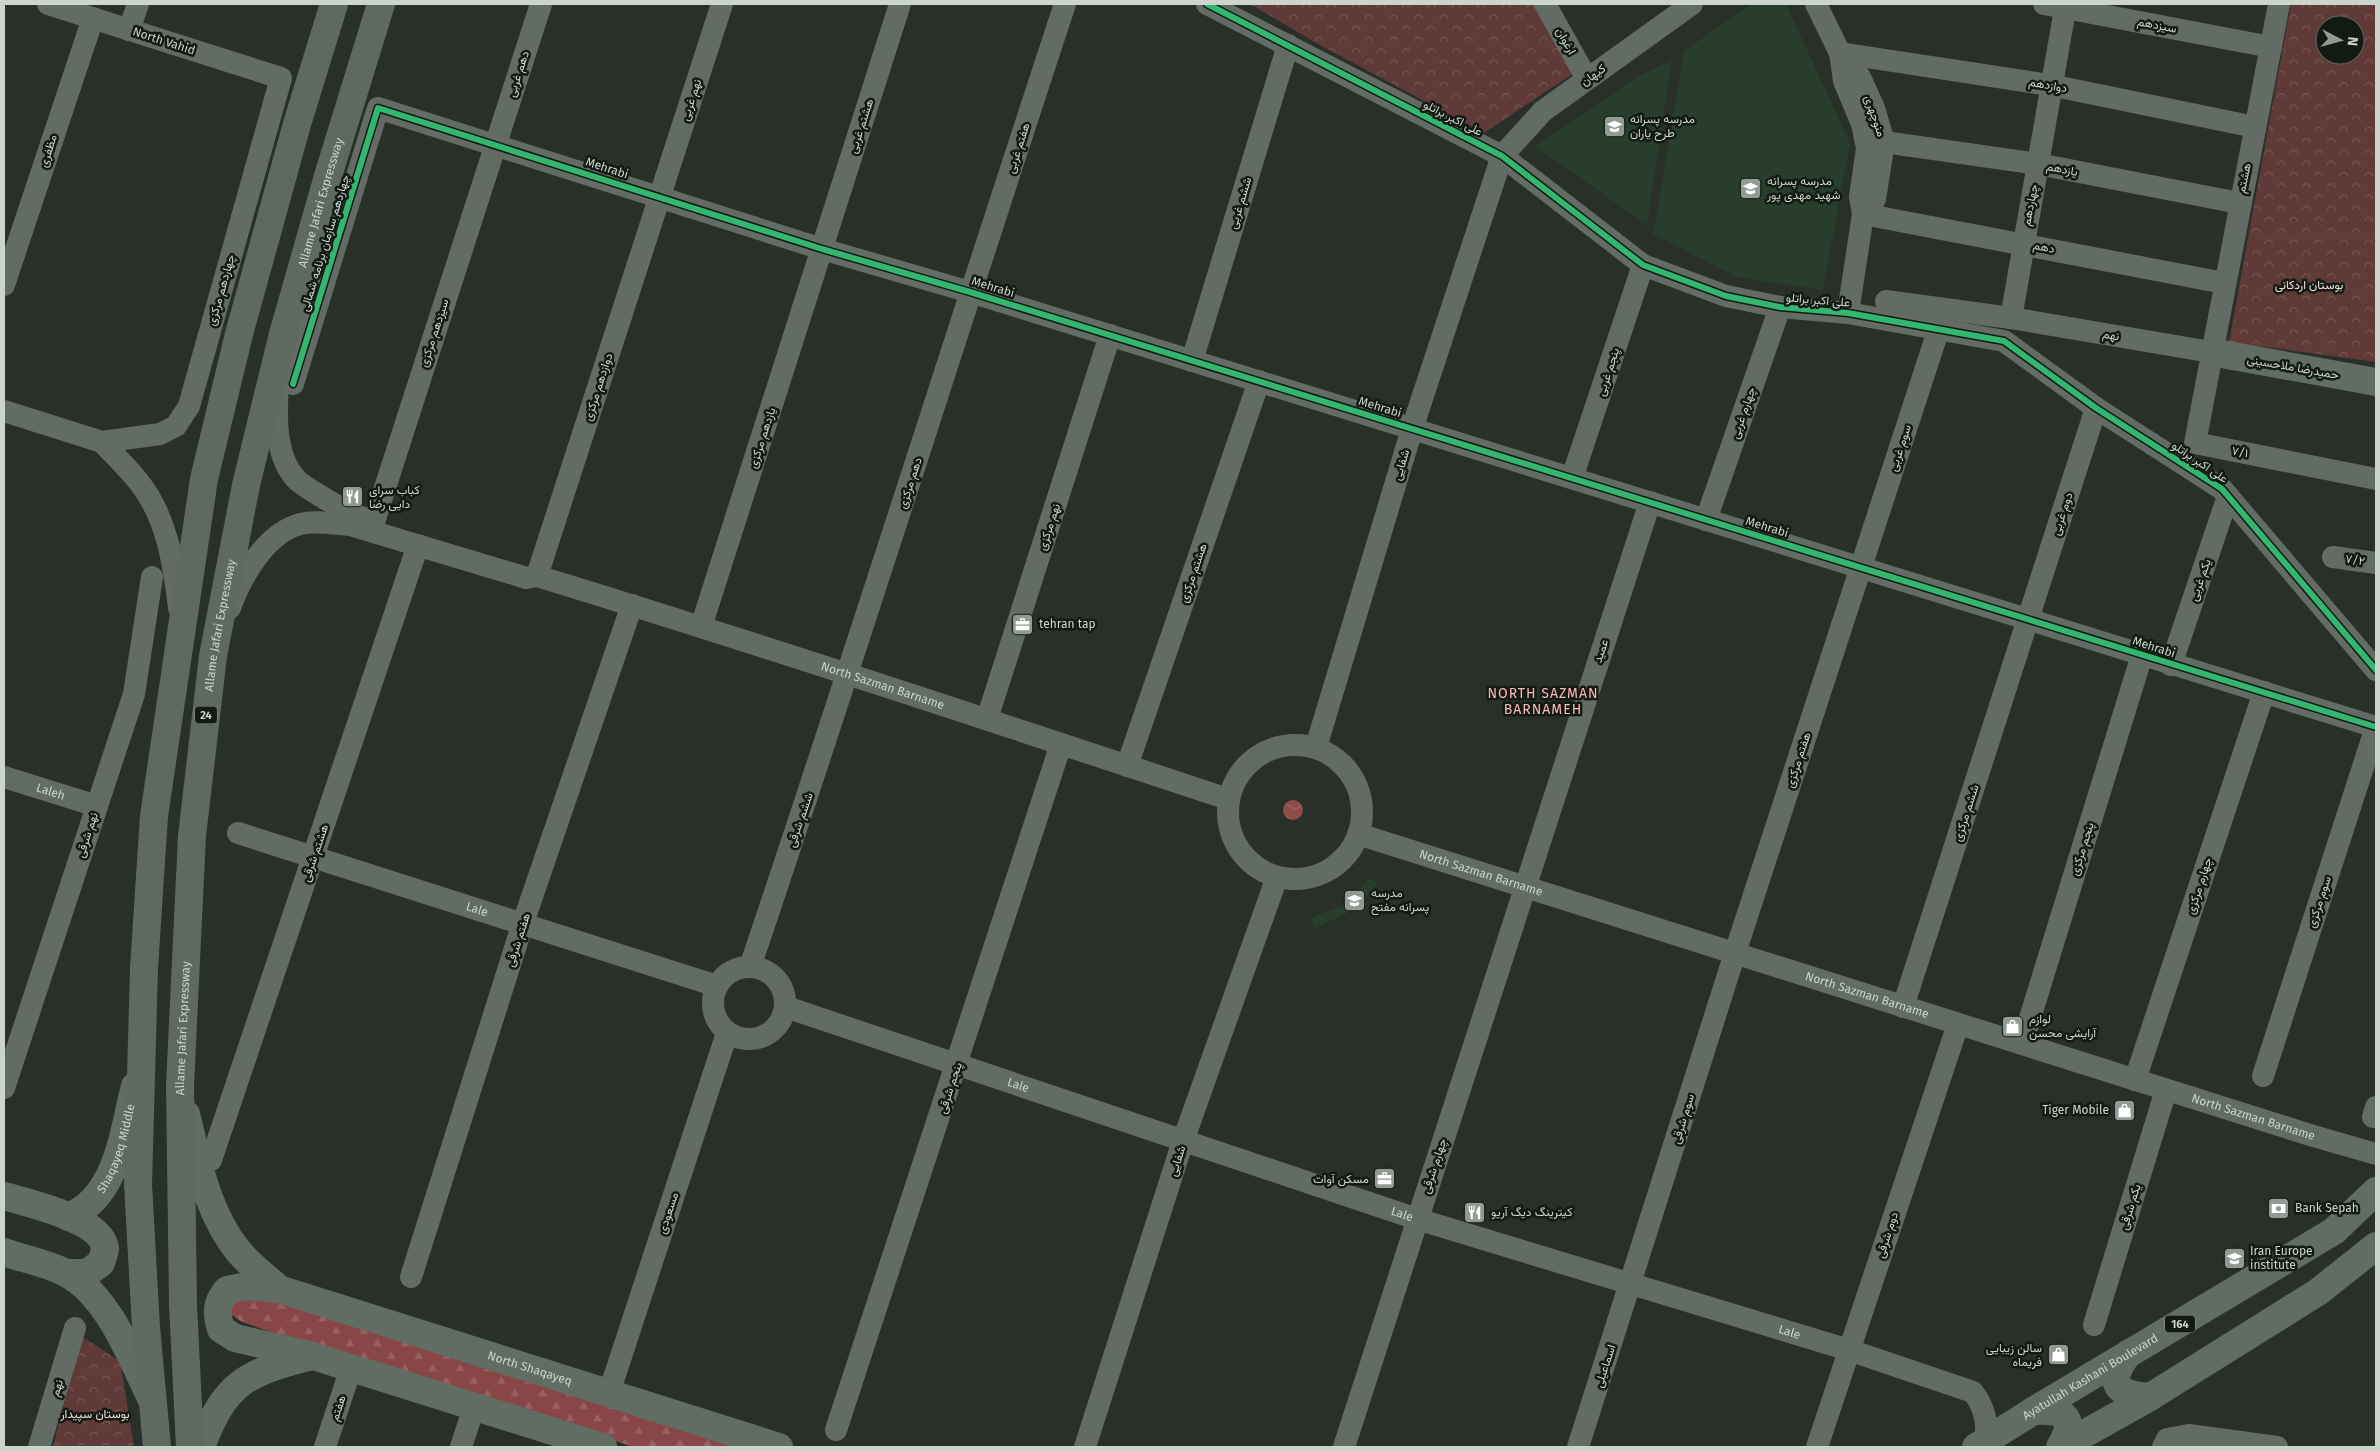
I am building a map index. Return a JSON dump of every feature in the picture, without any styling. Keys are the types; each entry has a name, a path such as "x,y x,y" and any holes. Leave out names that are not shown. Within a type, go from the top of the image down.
{"highway":[{"path":"157,1447 151,1398 138,1184 140,1066 154,816 204,479 239,334 297,124 334,4"},
{"name":"Allame Jafari Expressway","path":"190,1447 183,1313 180,1085 192,836 213,656 246,485 283,334 328,176 382,4"}],"main road":[{"name":"حمیدرضا ملاحسینی","path":"2210,352 2376,382"},
{"name":"Shaqayeq Middle","path":"68,1217 78,1213 95,1200 105,1185 117,1158 140,1066"},
{"path":"180,1085 203,1184 221,1223 239,1252 279,1289"},
{"name":"Ayatullah Kashani Boulevard","path":"1981,1444 2334,1231 2376,1190"},
{"path":"4,1196 68,1217 90,1227 99,1235 105,1248 101,1263 87,1273 66,1273 4,1252"},
{"path":"2060,1447 2150,1397 2318,1292 2376,1246"},
{"path":"66,1273 103,1308 120,1335 151,1398"},
{"path":"279,1289 247,1286 227,1290 218,1300 217,1314 221,1329 236,1338 313,1356 601,1447"},
{"name":"North Shaqayeq","path":"279,1289 779,1447"},
{"path":"2128,1354 2115,1373 2116,1382 2122,1391 2130,1395 2150,1397"},
{"path":"201,1447 214,1416 230,1392 244,1380 252,1374 272,1366 313,1356"},
{"path":"2033,1411 2059,1411 2066,1417 2069,1425 2060,1447"}],"street":[{"name":"North Vahid","path":"48,4 281,78"},
{"path":"129,30 138,4"},
{"name":"دهم غربی","path":"494,144 540,4"},
{"name":"نهم غربی","path":"659,197 722,4"},
{"name":"هشتم غربی","path":"822,248 900,4"},
{"name":"هفتم غربی","path":"970,292 1065,4"},
{"name":"علی اکبر براتلو","path":"1208,4 1502,156 1643,265 1726,296 1780,307 1848,313 2004,341 2096,408 2222,489 2376,670"},
{"name":"ارغوان","path":"1546,4 1587,79"},
{"name":"کیهان","path":"1502,156 1543,111 1692,4"},
{"name":"منوچهری","path":"1816,4 1840,53 1860,77 1874,108 1884,142 1875,199 1864,214"},
{"name":"سیزدهم","path":"2044,4 2066,6 2271,47"},
{"name":"هشتم","path":"2210,352 2278,4"},
{"name":"چهاردهم","path":"2011,318 2050,85 2066,6"},
{"name":"مظفری","path":"4,285 92,18"},
{"name":"ششم غربی","path":"1192,361 1288,45"},
{"name":"منوچهری","path":"1840,53 1844,82 1862,124 1867,148 1860,197 1864,214 1848,313"},
{"name":"دوازدهم","path":"1840,53 2050,85 2255,127"},
{"name":"چهاردهم مرکزی","path":"102,442 160,434 176,426 189,406 281,78"},
{"name":"Mehrabi","path":"378,108 822,248 1110,335 2376,727"},
{"name":"چهاردهم سازمان برنامه شمالی","path":"293,384 378,108"},
{"name":"یازدهم","path":"1884,142 2038,164 2239,203"},
{"name":"سیزدهم مرکزی","path":"374,522 494,144"},
{"name":"شفایی","path":"1316,747 1412,429 1502,156"},
{"name":"دوازدهم مرکزی","path":"538,576 659,197"},
{"name":"دهم","path":"1864,214 2224,283"},
{"name":"یازدهم مرکزی","path":"701,627 822,248"},
{"name":"پنجم غربی","path":"1572,478 1643,265"},
{"name":"دهم مرکزی","path":"849,674 970,292"},
{"name":"نهم","path":"1886,301 2011,318 2210,352"},
{"name":"چهارم غربی","path":"1706,520 1780,307"},
{"name":"سوم غربی","path":"1861,568 1939,328"},
{"path":"283,334 277,406 280,448 288,468 298,481 353,515 529,568 538,576"},
{"name":"نهم مرکزی","path":"987,719 1110,335"},
{"name":"۷/۱","path":"2210,352 2195,443 2376,479"},
{"name":"هشتم مرکزی","path":"1126,766 1258,381"},
{"name":"دوم غربی","path":"2028,619 2096,408"},
{"path":"4,410 102,442 139,482 159,519 168,544 176,579 181,629"},
{"name":"یکم غربی","path":"2171,664 2228,496"},
{"name":"عمید","path":"1524,886 1650,502"},
{"path":"213,656 239,585 258,555 281,534 300,524 329,523 350,525 526,578 538,576"},
{"name":"هشتم شرقی","path":"212,1160 418,545"},
{"name":"۷/۲","path":"2333,557 2376,563"},
{"name":"هفتم مرکزی","path":"1735,953 1861,568"},
{"name":"North Sazman Barname","path":"538,576 849,674 1228,799"},
{"name":"نهم شرقی","path":"4,1088 134,694 152,577"},
{"name":"هفتم شرقی","path":"411,1277 523,923 632,605"},
{"name":"ششم مرکزی","path":"1903,1006 2028,619"},
{"name":"پنجم مرکزی","path":"2022,1044 2142,655"},
{"name":"ششم شرقی","path":"750,967 849,674"},
{"name":"چهارم مرکزی","path":"2135,1080 2264,692"},
{"name":"سوم مرکزی","path":"2263,1076 2376,727"},
{"name":"پنجم شرقی","path":"836,1430 957,1066 1061,744"},
{"path":"1297,744 1316,747 1334,757 1350,772 1359,791 1361,806 1358,834 1349,852 1335,866 1323,872 1297,879 1277,877 1259,869 1244,856 1233,839 1228,819 1228,799 1235,781 1246,765 1260,753 1278,746 1297,744"},
{"name":"Laleh","path":"4,777 97,806"},
{"name":"Lale","path":"238,833 717,986"},
{"name":"North Sazman Barname","path":"1358,834 2166,1090 2376,1154"},
{"name":"شفایی","path":"1086,1447 1183,1141 1277,877"},
{"name":"چهارم شرقی","path":"1344,1447 1524,886"},
{"name":"سوم شرقی","path":"1632,1284 1735,953"},
{"path":"750,967 765,970 777,979 784,992 786,1007 779,1026 764,1038 745,1040 727,1033 716,1020 712,1003 717,986 725,976 737,969 750,967"},
{"name":"Lale","path":"786,1007 1417,1220 1849,1350 1973,1392 1982,1403 1987,1419 1981,1444"},
{"name":"دوم شرقی","path":"1818,1447 1958,1024"},
{"name":"مسعودی","path":"609,1393 727,1033"},
{"name":"یکم شرقی","path":"2094,1325 2166,1090"},
{"name":"اسماعیلی","path":"1578,1447 1632,1284"},
{"name":"نهم","path":"39,1447 75,1328"},
{"name":"هفتم","path":"325,1447 351,1368"},
{"path":"461,1447 474,1407"},
{"path":"2163,1447 2168,1439 2189,1435 2277,1447"}],"shaded area":[{"name":"مدرسه پسرانه شهید مهدی پور","path":"1751,4 1786,4 1850,143 1823,290 1737,277 1653,234 1684,51"},
{"name":"مدرسه پسرانه طرح یاران","path":"1672,60 1647,225 1535,146 1639,76"},
{"name":"مدرسه پسرانه مفتح","path":"1368,879 1379,883 1359,904 1347,913 1314,929 1311,918 1339,907 1353,896"}],"green space":[{"path":"1250,4 1537,4 1574,73 1484,133 1318,44"},
{"name":"بوستان اردکانی","path":"2291,4 2376,4 2376,362 2229,342"},
{"path":"264,1296 745,1447 634,1447 294,1340 242,1322 232,1315 230,1303"},
{"name":"بوستان سپیدار","path":"81,1336 120,1361 134,1447 53,1447"}],"water":[{"path":"1293,800 1300,803 1303,810 1300,817 1293,820 1286,817 1283,810 1286,803"}],"cycle path":[{"path":"1207,4 1502,156 1643,265 1726,296 1780,307 1848,313 2004,341 2096,408 2222,489 2376,670"},
{"path":"293,384 378,108 822,249 970,292 2376,727"}],"place":[{"name":"مدرسه پسرانه طرح یاران","path":"1614,126"},
{"name":"مدرسه پسرانه شهید مهدی پور","path":"1751,188"},
{"name":"کباب سرای دایی رضا","path":"353,497"},
{"name":"tehran tap","path":"1023,624"},
{"name":"مدرسه پسرانه مفتح","path":"1355,900"},
{"name":"لوازم آرایشی محسن","path":"2013,1026"},
{"name":"Tiger Mobile","path":"2125,1110"},
{"name":"مسکن آوات","path":"1385,1179"},
{"name":"Bank Sepah","path":"2279,1208"},
{"name":"کیترینگ دیگ آریو","path":"1475,1212"},
{"name":"Iran Europe institute","path":"2234,1258"},
{"name":"سالن زیبایی فریماه","path":"2058,1355"}],"district":[{"name":"NORTH SAZMAN BARNAMEH","path":"1543,702"}]}
